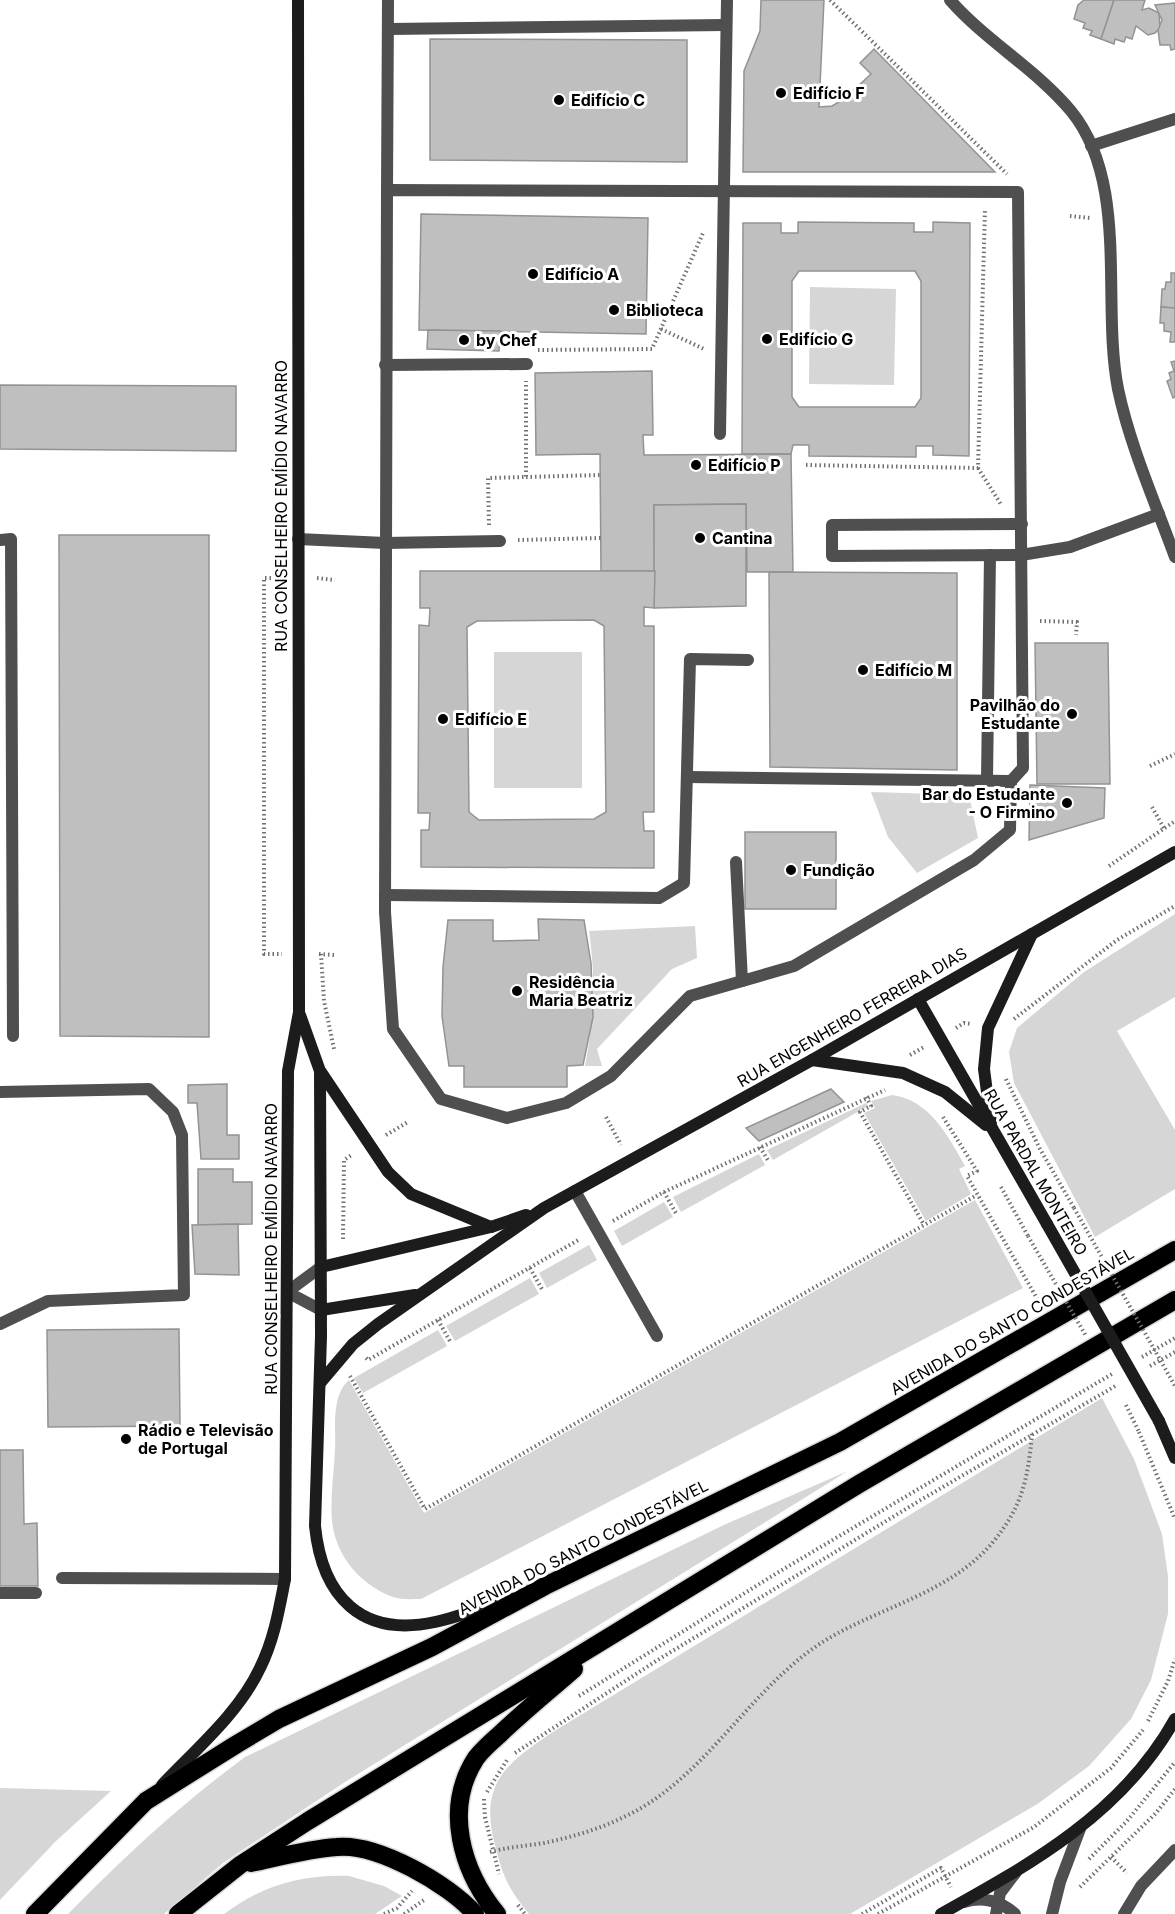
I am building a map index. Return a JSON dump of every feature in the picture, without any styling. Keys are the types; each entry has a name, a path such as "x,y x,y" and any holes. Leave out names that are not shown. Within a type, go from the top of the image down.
{"highway":[{"name":"AVENIDA DO SANTO CONDESTÁVEL","path":"35,1914 146,1801 279,1719 432,1647 545,1586 840,1442 1175,1250"},
{"path":"178,1914 240,1864 869,1478 1175,1300"},
{"path":"498,1914 474,1880 458,1830 459,1805 466,1779 477,1757 511,1724 614,1634"},
{"path":"240,1864 339,1846 401,1862 448,1889 475,1914"}],"street":[{"name":"RUA CONSELHEIRO EMÍDIO NAVARRO","path":"146,1801 232,1708 259,1670 275,1629 285,1579 288,1071 299,1012 298,0"},
{"path":"387,190 1018,192 1023,768 1011,781 1010,830 974,860 794,966 690,996 611,1076 566,1103 507,1118 441,1099 393,1029 385,895 385,365 388,0"},
{"path":"720,434 722,191 727,0"},
{"path":"950,0 1071,111 1091,146 1103,182 1108,219 1113,349 1118,388 1126,421 1175,557"},
{"path":"389,29 725,25"},
{"path":"1091,146 1175,119"},
{"path":"385,365 527,364"},
{"path":"1022,524 832,525 832,556 1021,555 1070,547 1159,514"},
{"path":"298,539 385,543 494,541"},
{"path":"0,540 11,540 13,1036"},
{"path":"987,780 990,555"},
{"path":"385,895 659,898 684,883 690,659 748,660"},
{"path":"687,777 1011,781"},
{"name":"RUA ENGENHEIRO FERREIRA DIAS","path":"321,1310 417,1295 544,1208 812,1060 1175,852"},
{"path":"736,862 742,981"},
{"path":"992,1130 984,1069 988,1028 1032,934"},
{"name":"RUA PARDAL MONTEIRO","path":"918,999 1159,1421 1175,1458"},
{"name":"RUA CONSELHEIRO EMÍDIO NAVARRO","path":"299,1012 320,1071 321,1310 315,1526 318,1555 334,1592 352,1610 376,1621 404,1626 435,1622 545,1586"},
{"path":"812,1060 903,1073 945,1092 992,1130"},
{"path":"320,1071 388,1172 411,1194 491,1227"},
{"path":"0,1092 149,1089 173,1112 182,1135 184,1294 48,1301 0,1324"},
{"path":"575,1191 657,1336"},
{"name":"RUA ENGENHEIRO FERREIRA DIAS","path":"321,1267 491,1227 544,1208"},
{"path":"321,1267 287,1292 321,1310"},
{"path":"320,1383 353,1344 417,1295"},
{"path":"62,1578 285,1579"},
{"path":"0,1593 36,1593"},
{"path":"941,1914 1019,1869 1080,1829 1120,1794 1158,1750 1175,1719"},
{"path":"1052,1914 1060,1882 1080,1829"},
{"path":"1124,1914 1140,1886 1175,1850"},
{"path":"996,1908 1007,1881 1019,1869"},
{"path":"959,1904 972,1900 1015,1914"}],"path":[{"path":"830,0 1013,180 1018,192"},
{"path":"527,364 528,350 652,349 722,191"},
{"path":"985,192 978,468 1001,506 1022,524"},
{"path":"661,329 721,357"},
{"path":"525,396 526,477"},
{"path":"806,465 978,468"},
{"path":"494,541 488,478 600,475"},
{"path":"538,540 601,538"},
{"path":"334,580 264,578 264,954 334,955"},
{"path":"1022,620 1077,622 1076,634"},
{"path":"1150,766 1175,754"},
{"path":"1152,807 1169,838"},
{"path":"1102,870 1175,820"},
{"path":"1010,1022 1117,940 1175,906"},
{"path":"321,954 324,1001 338,1060"},
{"path":"353,1344 368,1360 664,1192 866,1097 888,1089"},
{"path":"866,1097 871,1106 860,1112 924,1225"},
{"path":"935,1109 948,1123 977,1171 967,1176 1050,1321"},
{"path":"606,1116 629,1161"},
{"path":"611,1150 629,1140"},
{"path":"760,1147 769,1162"},
{"path":"343,1239 344,1160"},
{"path":"664,1192 677,1215"},
{"path":"347,1372 425,1509 977,1195"},
{"path":"1074,1208 1175,1386"},
{"path":"1028,1236 1090,1344"},
{"path":"530,1268 543,1291"},
{"path":"438,1320 451,1344"},
{"path":"1136,1361 1175,1338"},
{"path":"1145,1369 1175,1352"},
{"path":"571,1702 777,1574 1116,1372"},
{"path":"1108,1373 1119,1393"},
{"path":"502,1884 492,1851 484,1799 490,1784 508,1758 656,1661 1032,1434 1126,1380"},
{"path":"1124,1402 1175,1519"},
{"path":"467,1861 492,1851 594,1830 627,1816 654,1799 693,1766 782,1674 818,1646 859,1621 919,1594 968,1567 992,1544 1020,1501 1028,1474 1032,1434"},
{"path":"878,1914 1034,1827 1111,1768 1145,1728 1168,1681 1175,1659"},
{"path":"1076,1894 1081,1885 1156,1813 1175,1789"},
{"path":"862,1914 941,1868 959,1904"},
{"path":"404,1914 425,1900 430,1879"},
{"path":"384,1914 397,1908 430,1879"},
{"path":"425,1900 432,1907"},
{"path":"514,1900 525,1914"}],"shaded area":[{"path":"810,287 896,289 894,385 809,384"},
{"path":"494,652 582,652 582,788 494,788"},
{"path":"871,792 969,795 978,838 917,873 888,837"},
{"path":"1175,914 1175,997 1117,1031 1175,1130 1175,1189 1095,1237 1014,1083 1009,1052 1017,1028 1084,972"},
{"path":"695,926 697,958 672,969 597,1049 602,1066 585,1066 593,998 593,966 589,931"},
{"path":"892,1095 905,1098 927,1112 952,1143 965,1166 959,1169 971,1194 926,1221 864,1113 875,1108 871,1101"},
{"path":"866,1103 868,1106 773,1160 767,1150"},
{"path":"759,1154 765,1165 681,1212 673,1197"},
{"path":"975,1200 1023,1288 421,1599 396,1598 372,1586 354,1570 341,1551 333,1528 331,1510 335,1422 339,1394 349,1380 424,1513"},
{"path":"664,1202 673,1217 622,1246 614,1231"},
{"path":"589,1245 597,1260 547,1288 539,1273"},
{"path":"530,1278 539,1294 455,1341 446,1326"},
{"path":"438,1330 447,1346 363,1393 354,1378"},
{"path":"1102,1398 1134,1459 1162,1534 1168,1576 1168,1614 1151,1680 1131,1719 1089,1766 1039,1803 850,1914 529,1914 511,1889 504,1874 491,1823 494,1789 511,1764 556,1730"},
{"path":"848,1471 345,1782 223,1863 164,1914 68,1914 154,1832 245,1757 726,1524"},
{"path":"0,1788 111,1791 56,1841 0,1900"},
{"path":"349,1876 384,1886 402,1896 375,1914 224,1914 253,1896 283,1884 315,1877"}],"building":[{"name":"Edifício F","path":"761,0 824,0 819,107 832,106 844,99 871,74 860,63 874,49 995,172 743,172 744,71 760,31"},
{"path":"1084,0 1114,0 1101,39 1090,35 1092,31 1083,28 1085,23 1074,19 1078,5"},
{"path":"1114,0 1145,0 1142,10 1149,8 1159,13 1160,28 1148,35 1136,26 1132,39 1126,37 1124,42 1115,39 1114,44 1101,39"},
{"path":"1175,3 1175,49 1171,50 1170,45 1160,45 1158,30 1162,20 1155,5"},
{"name":"Edifício C","path":"430,39 687,40 687,162 430,160"},
{"name":"Edifício A","path":"421,214 648,218 646,334 419,330"},
{"name":"Edifício G","path":"798,222 914,223 914,232 933,232 933,222 970,223 969,456 933,455 933,446 916,446 916,457 809,456 809,445 793,445 791,454 742,454 743,223 781,223 781,233 798,233","holes":["799,271 915,271 921,281 921,398 915,407 799,407 792,397 792,281"]},
{"path":"1171,273 1175,273 1175,308 1161,307 1162,289 1165,289 1166,282 1171,282"},
{"path":"1161,307 1175,308 1175,342 1170,342 1171,332 1164,331 1164,323 1160,323"},
{"name":"by Chef","path":"428,330 500,331 499,351 427,349"},
{"path":"1175,361 1175,397 1173,398 1167,381 1171,379 1169,373 1174,371 1171,362"},
{"name":"Edifício P","path":"652,371 653,435 643,435 644,455 791,454 793,572 747,572 746,504 654,505 655,571 601,571 600,454 536,455 535,373"},
{"path":"0,385 236,386 236,451 0,449"},
{"name":"Cantina","path":"746,504 746,606 654,608 654,505"},
{"path":"59,535 209,535 209,1037 60,1036"},
{"name":"Edifício E","path":"420,571 655,571 654,608 644,607 644,626 654,626 654,812 643,812 644,831 654,831 654,868 421,867 421,830 429,830 430,813 418,813 419,625 429,626 430,608 420,608","holes":["594,620 604,626 606,812 594,819 479,820 469,812 467,627 477,621"]},
{"name":"Edifício M","path":"769,572 957,573 957,770 770,767"},
{"name":"Pavilhão do Estudante","path":"1035,643 1108,643 1110,784 1037,784"},
{"name":"Bar do Estudante - O Firmino","path":"1030,785 1105,788 1104,818 1029,840"},
{"name":"Fundição","path":"745,832 836,832 836,909 745,909"},
{"name":"Residência Maria Beatriz","path":"538,919 584,920 591,963 593,1017 583,1065 567,1066 567,1087 464,1087 464,1066 449,1066 442,1016 443,967 448,920 493,920 493,941 539,940"},
{"path":"227,1084 227,1135 239,1135 239,1159 201,1159 197,1103 188,1103 188,1085"},
{"path":"831,1089 844,1102 759,1141 746,1128"},
{"path":"198,1169 233,1169 233,1182 252,1182 252,1224 198,1225"},
{"path":"238,1224 239,1275 195,1274 192,1225"},
{"path":"179,1329 180,1426 48,1427 47,1330"},
{"path":"0,1450 23,1450 24,1524 37,1523 38,1586 0,1586"}],"place":[{"name":"Edifício F","path":"781,93"},
{"name":"Edifício C","path":"559,100"},
{"name":"Edifício A","path":"533,274"},
{"name":"Biblioteca","path":"614,310"},
{"name":"Edifício G","path":"767,339"},
{"name":"by Chef","path":"464,340"},
{"name":"Edifício P","path":"696,465"},
{"name":"Cantina","path":"700,538"},
{"name":"Edifício M","path":"863,670"},
{"name":"Pavilhão do Estudante","path":"1072,714"},
{"name":"Edifício E","path":"443,719"},
{"name":"Bar do Estudante - O Firmino","path":"1067,803"},
{"name":"Fundição","path":"791,870"},
{"name":"Residência Maria Beatriz","path":"517,991"},
{"name":"Rádio e Televisão de Portugal","path":"126,1439"}]}
